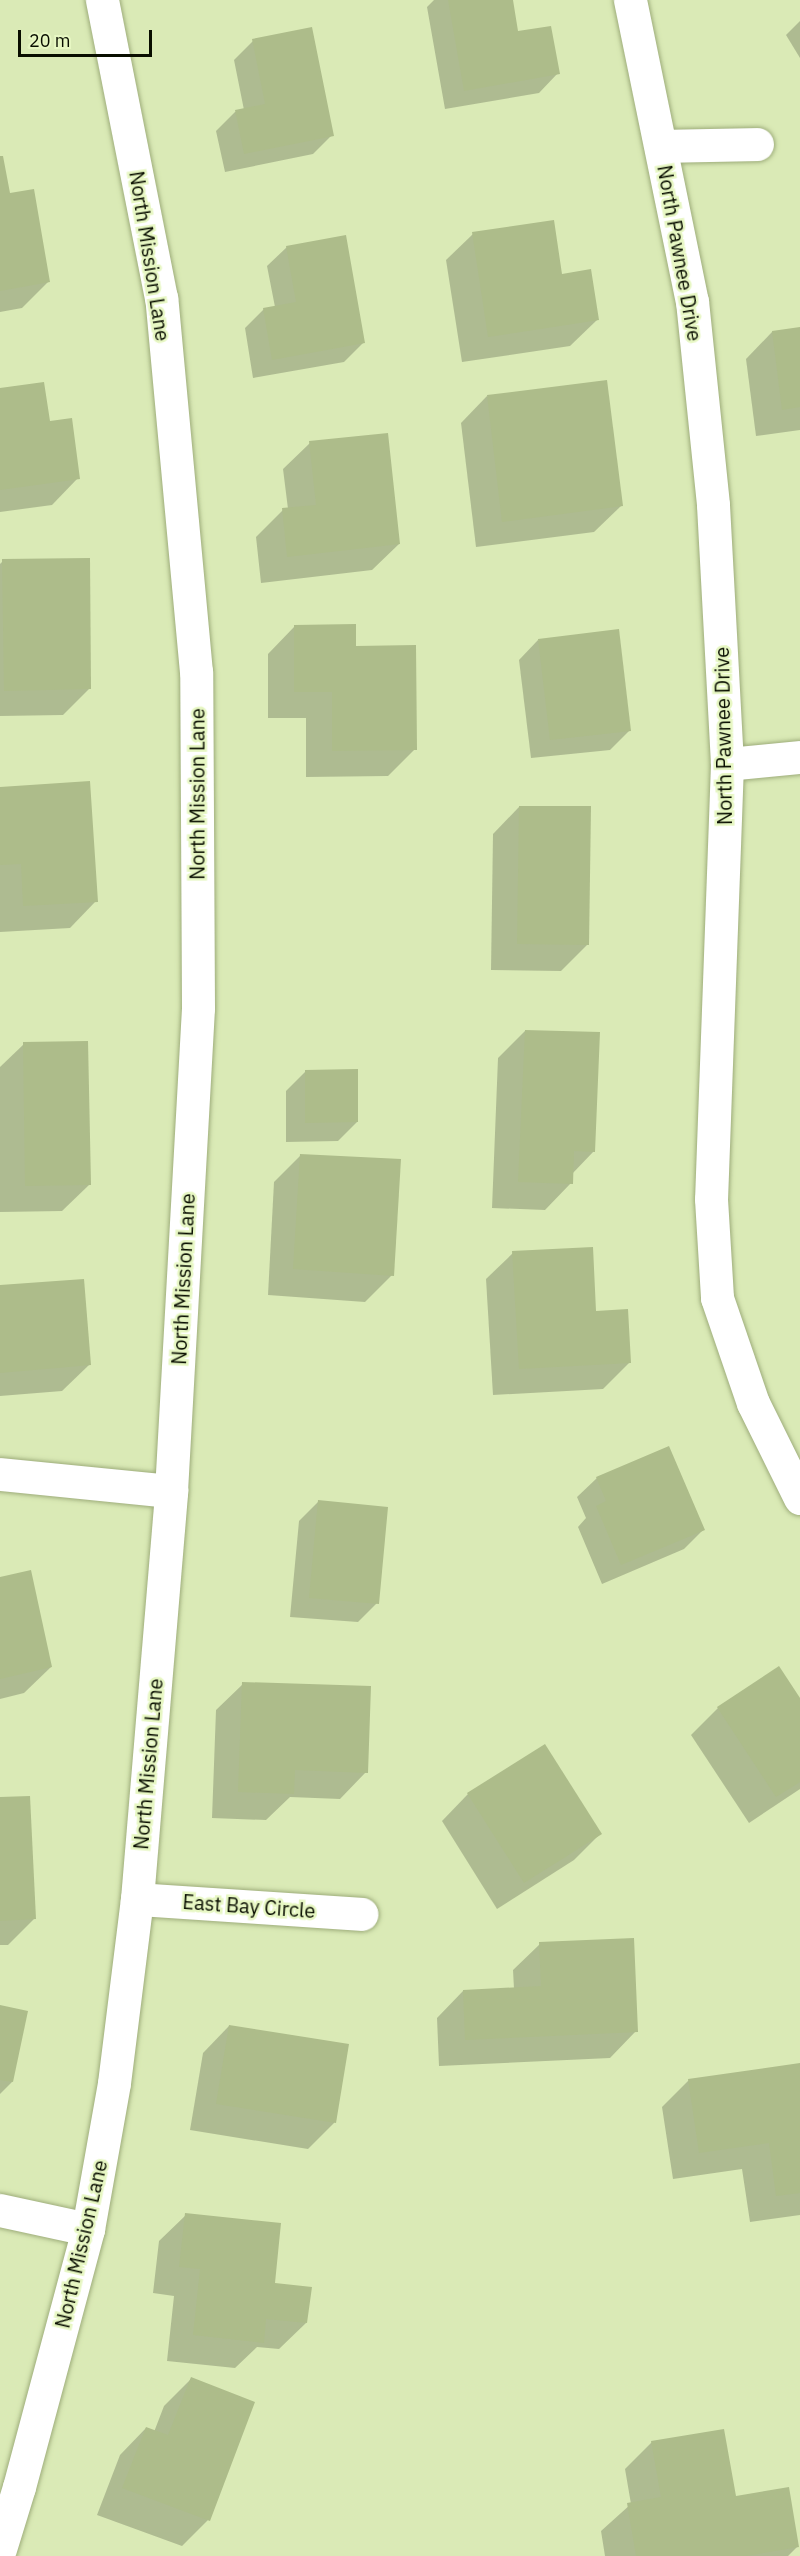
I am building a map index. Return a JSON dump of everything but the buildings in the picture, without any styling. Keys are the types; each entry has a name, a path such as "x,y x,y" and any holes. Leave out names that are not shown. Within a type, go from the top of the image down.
{"street":[{"name":"North Mission Lane","path":"0,2548 20,2487 88,2229 114,2084 137,1899 171,1491 198,1008 196,672 161,298 102,0"},
{"name":"North Pawnee Drive","path":"630,0 662,146 692,301 710,471 727,764 711,1199 717,1298 753,1403 800,1498"},
{"path":"662,146 757,144"},
{"path":"727,764 800,756"},
{"path":"0,1474 171,1491"},
{"name":"East Bay Circle","path":"137,1899 362,1914"},
{"path":"0,2210 88,2229"}]}
